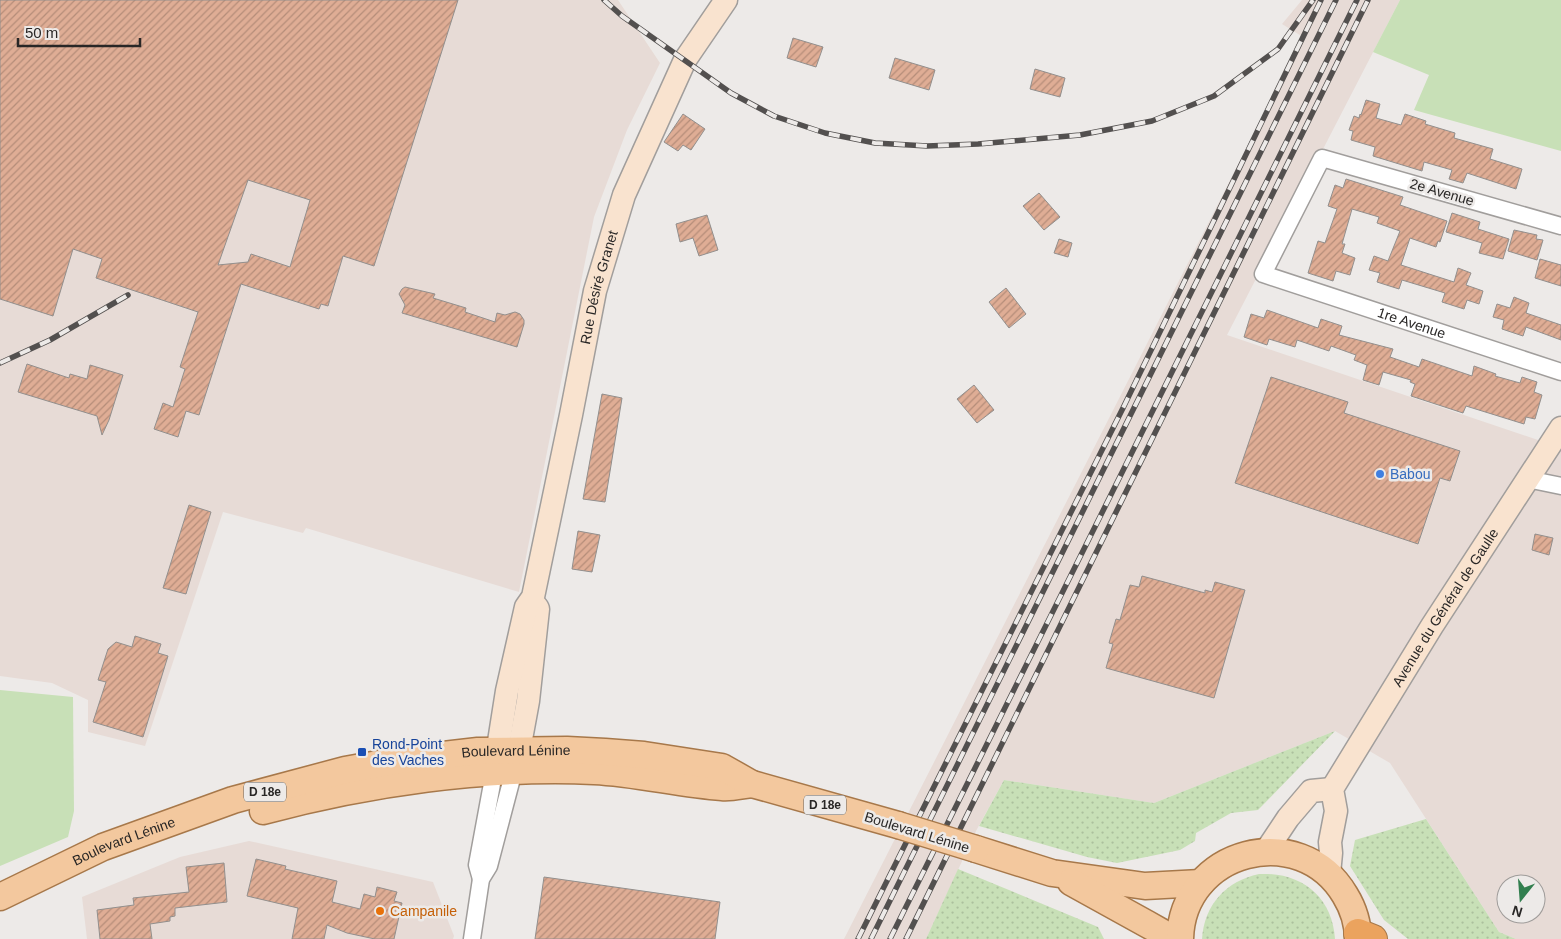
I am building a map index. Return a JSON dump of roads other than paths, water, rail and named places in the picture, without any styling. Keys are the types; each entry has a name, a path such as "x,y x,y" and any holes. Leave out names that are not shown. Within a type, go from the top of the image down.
{"main road":[{"name":"Boulevard Lénine","path":"0,897 104,846 233,800 345,770 451,753 506,762 724,787 752,784 898,825 1052,873 1145,886 1201,883"},
{"name":"Boulevard Lénine","path":"0,915 92,870 135,852 211,825 287,804 506,762"},
{"path":"1180,939 1182,922 1188,902 1201,883 1214,870 1229,861 1247,854 1266,851 1284,852 1302,858 1329,874 1341,887 1350,902 1363,937"},
{"name":"Boulevard Lénine","path":"1052,873 1148,924 1163,933 1168,939"}],"street":[{"name":"Rue Désiré Granet","path":"472,939 481,879 477,865 506,762 528,702 538,610 532,597 595,291 624,195 685,60 726,0"},
{"name":"2e Avenue","path":"1263,274 1322,158 1561,226"},
{"name":"1re Avenue","path":"1263,274 1561,372"},
{"name":"Avenue du Général de Gaulle","path":"1332,789 1432,626 1561,428"},
{"path":"1527,479 1561,486"},
{"path":"1266,851 1288,818 1311,791 1332,789 1336,811 1330,842 1329,874"}],"railway":[{"path":"604,0 622,16 731,93 774,116 825,133 875,143 927,146 978,144 1080,135 1152,121 1214,96 1278,49 1313,0"},
{"path":"858,939 1123,408 1321,0"},
{"path":"871,939 1336,0"},
{"path":"890,939 1357,0"},
{"path":"906,939 1368,0"},
{"path":"0,363 50,340 128,295"}],"place":[{"name":"Babou","path":"1380,474"},
{"name":"Rond-Point des Vaches","path":"362,752"},
{"name":"Campanile","path":"380,911"}]}
